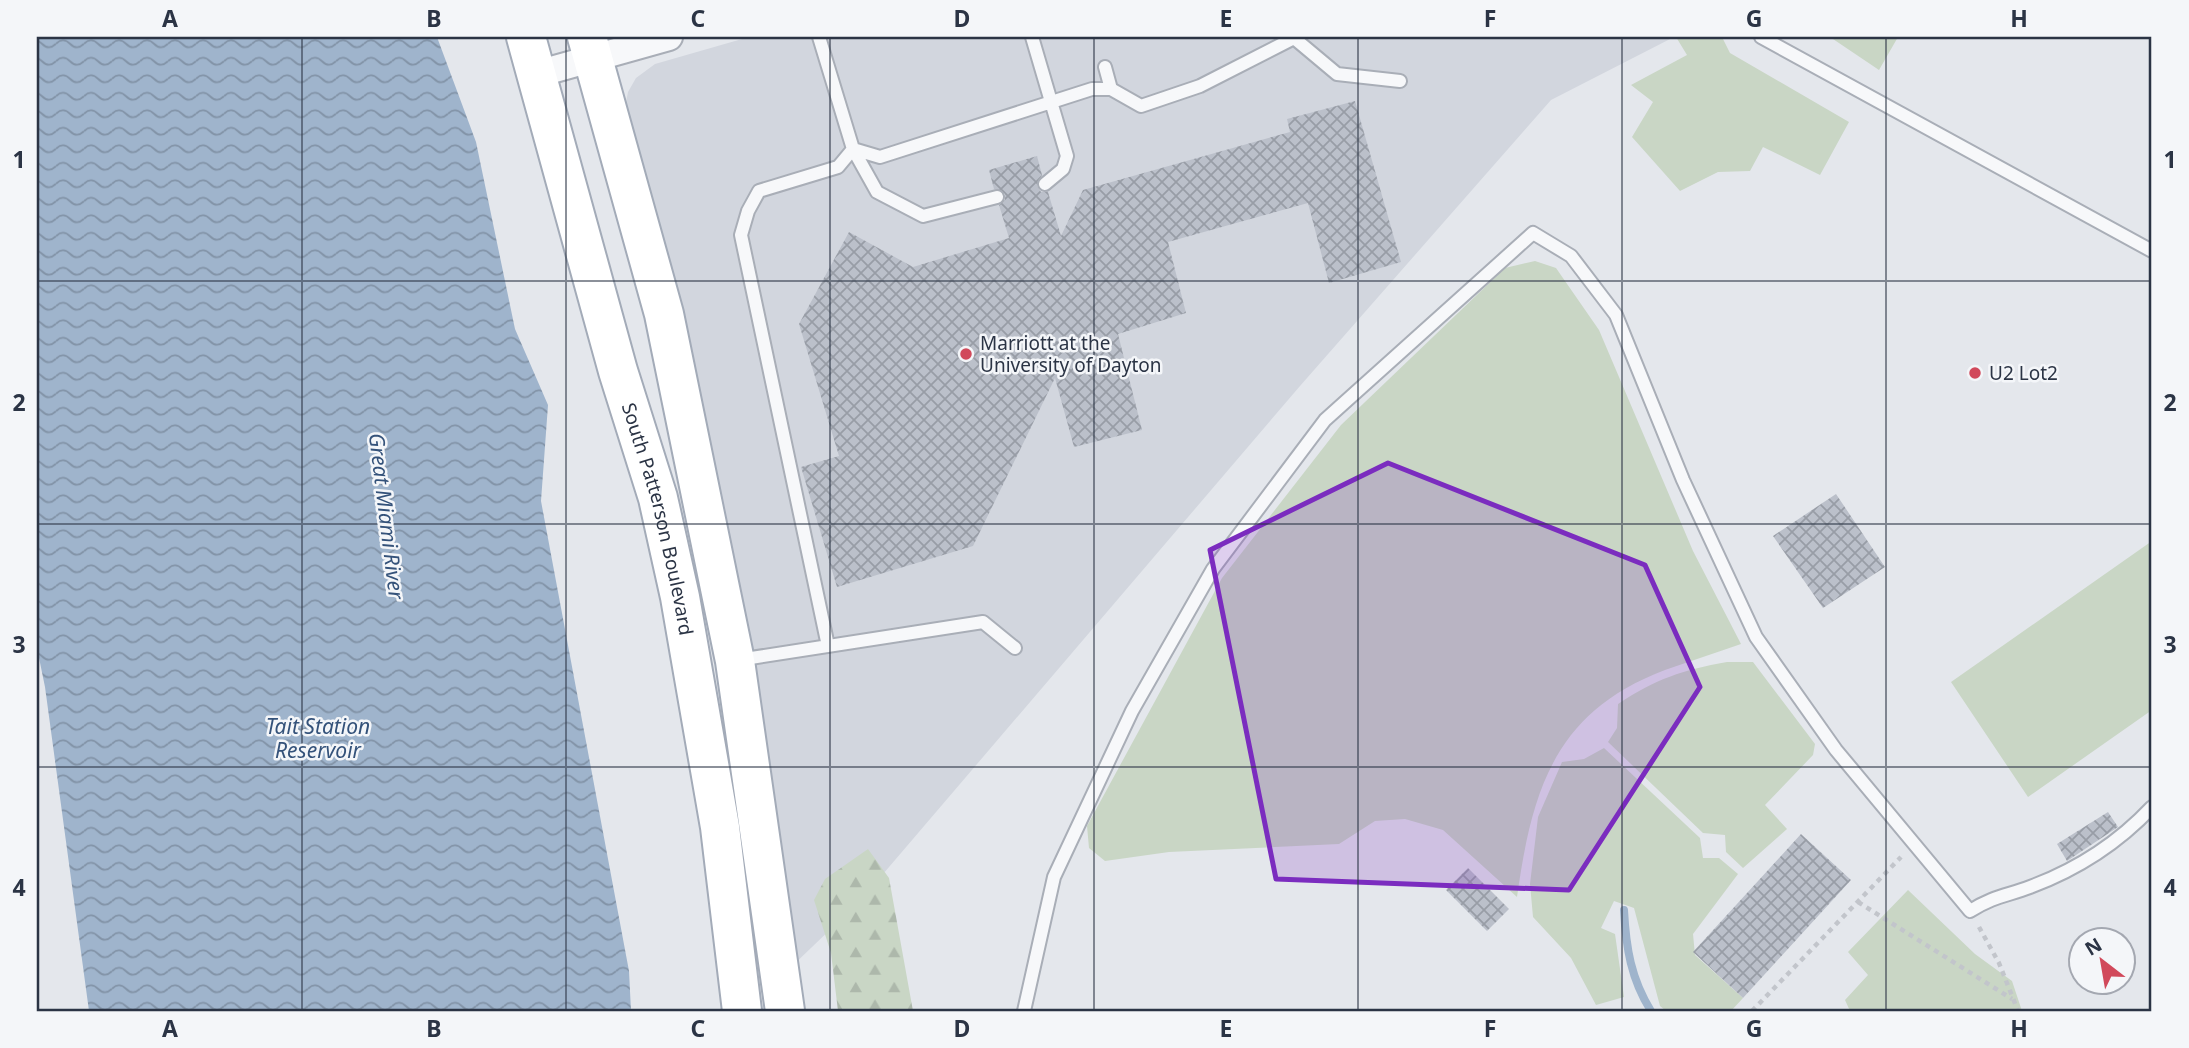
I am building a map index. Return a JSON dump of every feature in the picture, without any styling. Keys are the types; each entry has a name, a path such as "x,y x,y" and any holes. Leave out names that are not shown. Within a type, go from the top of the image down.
{"main road":[{"name":"South Patterson Boulevard","path":"526,37 618,371 688,606 720,827 742,1011"},
{"path":"590,47 664,314 727,652 785,1011"}],"street":[{"path":"537,74 590,47 669,37"}],"lane":[{"path":"819,37 853,149 877,192 923,216 997,198"},
{"path":"1032,37 1068,156 1063,169 1045,184"},
{"path":"853,149 880,157 1092,89 1111,89 1141,106 1200,86 1295,37 1336,74 1400,81"},
{"path":"1761,37 2152,251"},
{"path":"1105,67 1111,89"},
{"path":"828,646 741,235 748,211 759,191 838,167 853,149"},
{"path":"1024,1011 1054,877 1132,711 1213,569 1325,420 1533,233 1571,256 1616,315 1683,480 1756,637 1836,750 1970,911 1994,896 2029,888 2080,865 2152,807"},
{"path":"727,652 828,646 983,622 1015,648"}],"path":[{"path":"1752,1011 1914,844"},
{"path":"1858,902 2011,999"},
{"path":"1970,911 1999,963 2018,1011"}],"highlighted area":[{"path":"1388,463 1645,565 1700,687 1569,890 1276,879 1210,550"}],"shaded area":[{"path":"749,37 1674,37 1551,100 1300,386 860,901 788,970 624,112 628,92 636,78 655,64"}],"green space":[{"path":"1676,37 1722,37 1730,53 1849,122 1820,175 1763,147 1750,171 1718,172 1680,191 1632,137 1653,102 1631,85 1687,55"},
{"path":"1830,37 1898,37 1879,70"},
{"path":"1535,261 1556,268 1599,330 1693,551 1741,644 1665,670 1627,687 1597,708 1573,732 1555,760 1541,790 1531,823 1517,897 1443,830 1405,819 1375,821 1339,844 1169,852 1105,861 1089,848 1087,826 1222,578 1341,425 1505,268"},
{"path":"2152,541 2152,710 2028,797 1951,682"},
{"path":"1727,662 1753,662 1815,744 1813,755 1765,805 1787,829 1743,868 1726,852 1725,835 1703,833 1608,742 1617,728 1618,704 1670,677"},
{"path":"1604,748 1700,838 1703,858 1719,858 1738,874 1693,934 1695,955 1743,998 1731,1011 1666,1011 1660,1006 1634,908 1614,901 1601,928 1615,934 1624,997 1596,1005 1571,958 1533,917 1530,884 1538,817 1562,762 1584,759"},
{"path":"868,849 889,878 913,1011 838,1011 831,953 814,900 825,879"},
{"path":"1908,890 1975,954 2012,981 2022,1011 1850,1011 1845,1000 1868,975 1848,952"}],"water":[{"name":"Tait Station Reservoir","path":"37,37 437,37 476,142 515,329 548,405 541,501 629,971 631,1011 89,1011 45,687 37,648"}],"building":[{"name":"Marriott at the University of Dayton","path":"1355,101 1401,262 1329,283 1308,203 1168,242 1186,313 1118,334 1142,430 1074,447 1055,378 973,546 837,587 801,467 839,456 799,324 849,232 913,267 1009,238 999,205 1005,200 1005,194 994,189 989,170 1037,156 1042,175 1037,186 1041,192 1048,192 1061,236 1083,190 1290,132 1287,119"},
{"path":"1836,494 1885,567 1823,608 1773,536"},
{"path":"2108,812 2118,827 2067,861 2057,844"},
{"path":"1801,834 1851,880 1743,998 1693,952"},
{"path":"1468,868 1509,909 1487,931 1446,890"}],"waterway":[{"path":"1624,910 1631,963 1651,1011"}],"place":[{"name":"Marriott at the University of Dayton","path":"966,354"},
{"name":"U2 Lot2","path":"1975,373"}],"water label":[{"name":"Great Miami River","path":"387,516"}]}
